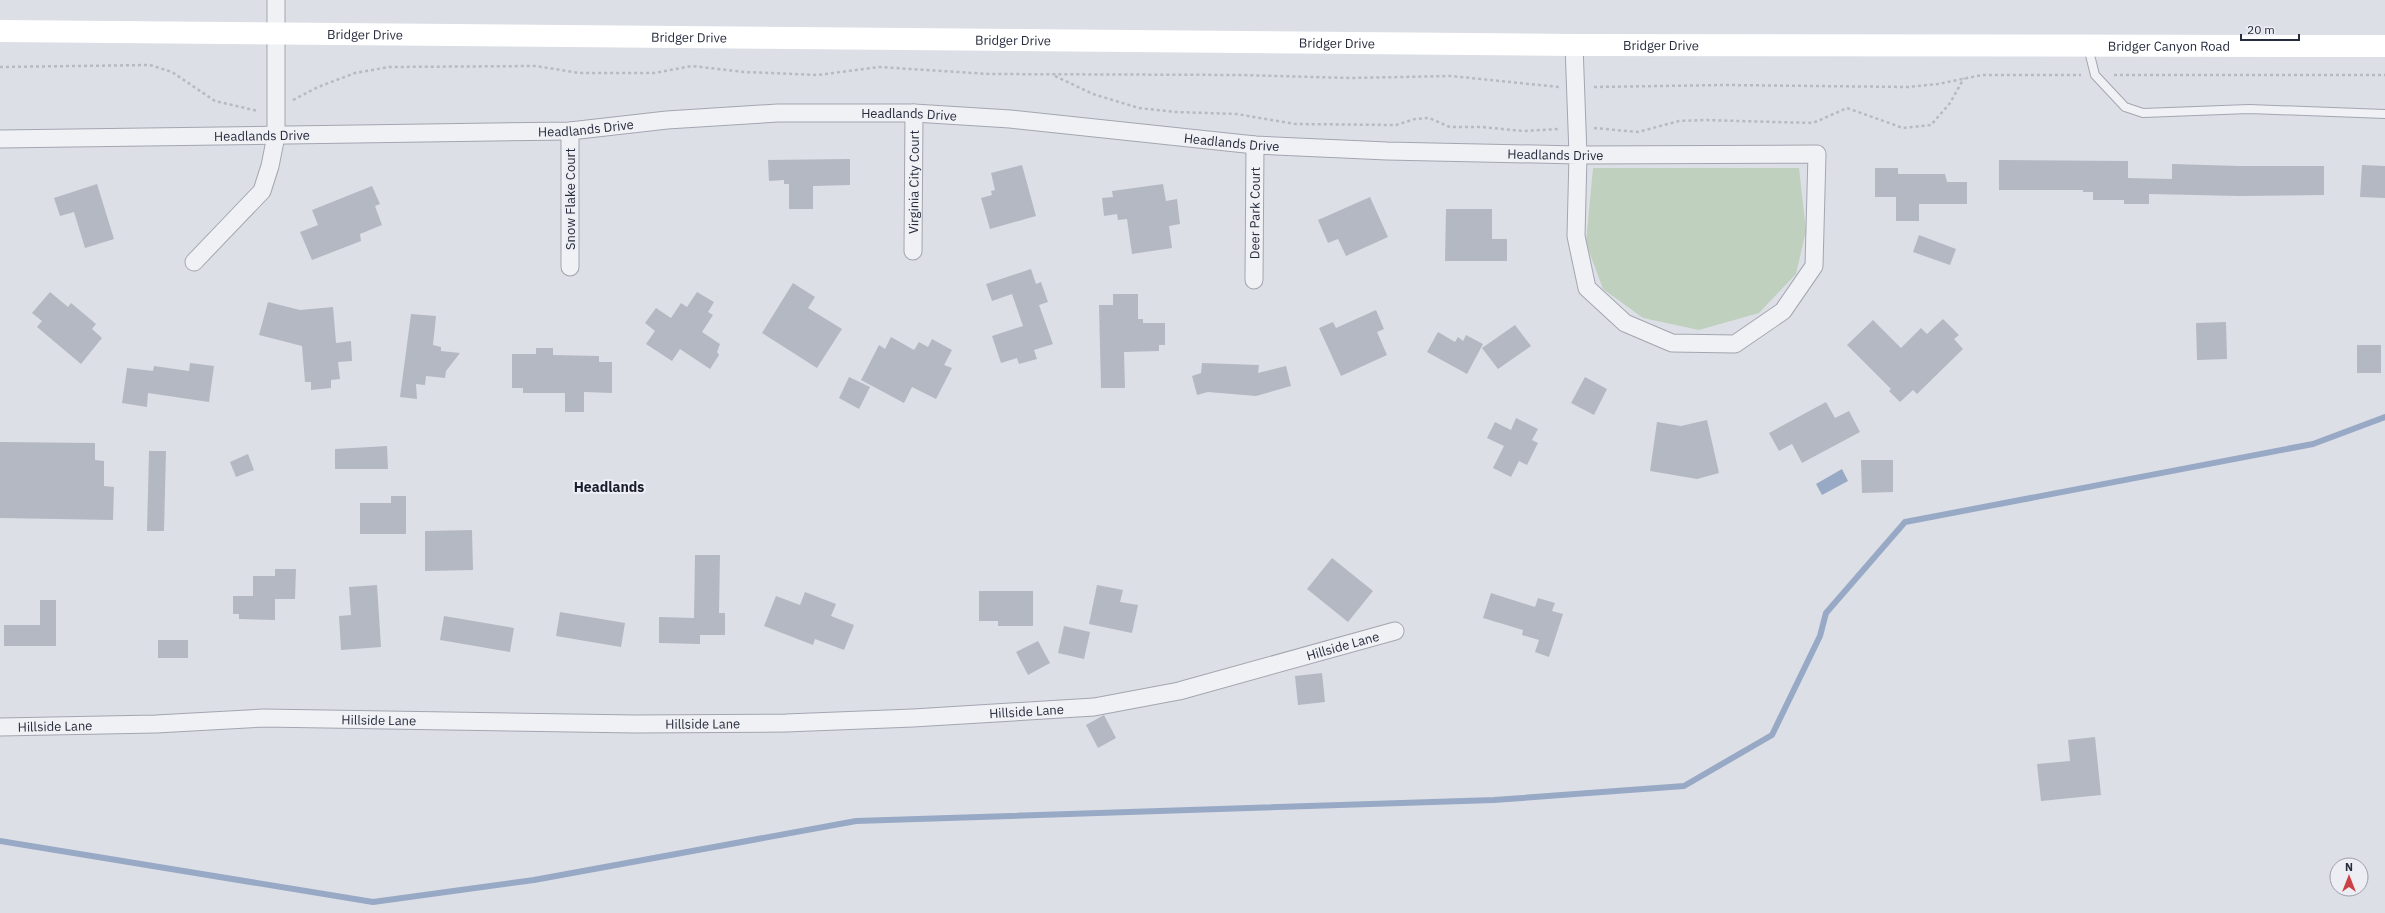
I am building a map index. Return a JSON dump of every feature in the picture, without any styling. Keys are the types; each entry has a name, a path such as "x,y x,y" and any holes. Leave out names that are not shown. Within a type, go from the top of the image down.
{"main road":[{"name":"Bridger Drive","path":"0,31 1574,45 2025,45"},
{"name":"Bridger Canyon Road","path":"2025,45 2385,46"}],"street":[{"path":"194,262 262,191 276,136 276,0"},
{"path":"1574,45 1578,155"},
{"name":"Headlands Drive","path":"0,139 570,131 667,120 778,113 914,113 1010,119 1255,145 1387,151 1578,155 1817,154 1814,266 1782,311 1735,344 1672,342 1625,323 1587,288 1576,236 1578,155"},
{"name":"Virginia City Court","path":"913,250 914,113"},
{"name":"Snow Flake Court","path":"570,131 570,267"},
{"name":"Deer Park Court","path":"1254,280 1255,145"},
{"name":"Hillside Lane","path":"0,727 156,724 264,718 635,724 786,723 913,718 1079,708 1179,691 1395,631"}],"lane":[{"path":"2087,44 2095,75 2125,107 2143,113 2249,109 2385,114"}],"path":[{"path":"0,67 150,65 172,72 215,101 257,111 289,103 318,87 355,73 389,67 536,66 579,73 654,73 692,66 744,72 818,75 879,67 989,74 1240,75 1351,78 1451,76 1500,82 1575,88 1726,85 1908,87 1938,84 1982,75 2385,75"},
{"path":"1053,75 1094,94 1139,108 1176,112 1238,114 1295,124 1396,125 1415,119 1429,118 1450,127 1549,131 1577,126 1638,132 1685,121 1813,123 1847,108 1903,128 1931,125 1950,103 1964,78"}],"green space":[{"path":"1593,168 1799,168 1806,231 1796,274 1759,313 1699,330 1643,318 1603,289 1586,243"}],"water":[{"path":"1842,469 1848,481 1822,495 1816,484"}],"building":[{"path":"850,159 850,185 813,186 813,209 789,209 789,184 784,184 784,180 769,181 768,160"},
{"path":"1999,160 2128,161 2128,178 2172,179 2172,164 2324,166 2324,195 2239,196 2149,194 2149,204 2124,204 2124,200 2093,200 2093,192 2083,192 2083,190 1999,190"},
{"path":"1022,165 1036,216 990,229 981,198 992,195 991,191 995,190 991,173"},
{"path":"2362,165 2385,166 2385,198 2360,197"},
{"path":"1875,168 1898,168 1898,174 1945,174 1947,182 1967,182 1967,204 1919,204 1919,221 1896,221 1896,197 1875,197"},
{"path":"97,184 114,239 85,248 74,212 60,216 54,198"},
{"path":"1163,184 1166,201 1177,199 1180,224 1169,226 1172,248 1132,254 1127,219 1118,220 1117,214 1104,216 1102,198 1113,197 1112,191"},
{"path":"372,186 380,204 375,206 382,225 360,234 361,241 312,260 300,232 318,225 312,210"},
{"path":"1370,197 1388,237 1346,256 1338,239 1328,243 1318,220"},
{"path":"1446,209 1492,209 1492,239 1507,239 1507,261 1445,261"},
{"path":"1919,235 1956,249 1950,265 1913,252"},
{"path":"1031,269 1036,284 1041,282 1048,302 1039,305 1053,344 1034,350 1037,359 1019,364 1017,358 1001,363 992,336 1023,326 1012,294 992,301 986,284"},
{"path":"793,283 815,297 808,308 842,329 817,368 762,333"},
{"path":"50,292 68,307 71,303 96,324 92,329 102,338 81,364 37,327 42,321 32,313"},
{"path":"697,292 714,302 708,312 713,315 702,332 720,344 717,352 719,355 710,369 680,349 672,361 646,344 655,331 645,323 656,308 671,318 681,303 687,307"},
{"path":"1113,294 1138,294 1138,319 1143,319 1143,323 1165,323 1165,345 1159,345 1159,351 1124,352 1125,388 1101,388 1099,305 1113,305"},
{"path":"268,302 300,310 333,307 336,343 351,341 352,361 338,362 340,379 331,380 331,388 311,390 311,382 305,382 302,346 259,335"},
{"path":"1376,310 1384,329 1377,332 1387,355 1341,376 1319,328 1333,322 1336,328"},
{"path":"411,314 436,316 433,345 441,347 441,351 460,353 446,371 445,378 426,376 425,385 416,384 417,399 400,397"},
{"path":"1943,319 1959,335 1954,339 1963,349 1917,394 1913,390 1900,402 1889,391 1891,389 1847,345 1873,320 1901,348 1921,328 1927,334"},
{"path":"2226,322 2227,359 2197,360 2196,323"},
{"path":"1515,325 1531,346 1498,369 1482,348"},
{"path":"1438,332 1455,342 1458,337 1463,341 1466,335 1483,344 1467,374 1427,352"},
{"path":"891,337 914,350 919,342 928,347 932,339 952,350 944,365 952,368 936,399 912,387 904,403 861,380 879,345 885,349"},
{"path":"2357,345 2381,345 2381,373 2357,373"},
{"path":"536,348 553,348 553,355 599,356 599,362 612,362 612,393 584,392 584,412 565,412 565,393 523,393 523,388 512,388 512,354 536,354"},
{"path":"190,363 214,366 209,402 148,393 147,407 122,403 127,368 153,371 154,366 189,371"},
{"path":"1202,363 1259,365 1258,373 1286,366 1291,386 1256,396 1208,392 1197,395 1192,376 1201,373"},
{"path":"849,377 870,387 859,409 839,398"},
{"path":"1585,377 1607,389 1594,415 1571,403"},
{"path":"1826,402 1835,418 1849,411 1860,432 1802,463 1792,444 1779,451 1769,433"},
{"path":"1516,418 1538,429 1532,440 1538,443 1527,465 1519,461 1511,477 1493,468 1504,446 1487,438 1495,422 1511,430"},
{"path":"1707,420 1719,473 1697,479 1650,471 1657,422 1681,426"},
{"path":"0,442 95,443 95,460 104,461 104,486 114,487 113,520 0,518"},
{"path":"387,446 388,469 335,469 335,449"},
{"path":"149,451 166,451 164,531 147,531"},
{"path":"248,454 254,470 236,477 230,462"},
{"path":"1861,460 1893,460 1893,492 1862,493"},
{"path":"391,496 406,496 406,534 360,534 360,503 391,503"},
{"path":"472,530 473,570 425,571 425,531"},
{"path":"695,555 720,555 719,613 725,613 725,635 700,635 700,644 659,643 659,617 694,618"},
{"path":"1332,558 1373,591 1348,622 1307,589"},
{"path":"275,569 296,569 295,599 275,599 275,620 239,619 239,614 233,614 233,596 253,596 253,576 275,576"},
{"path":"377,585 381,647 341,650 339,616 351,615 349,587"},
{"path":"1097,585 1123,590 1120,602 1138,605 1132,633 1089,624"},
{"path":"979,591 1033,591 1033,626 998,626 998,621 979,621"},
{"path":"805,592 836,604 831,616 854,625 844,650 815,639 813,645 764,626 776,596 800,605"},
{"path":"1491,593 1535,607 1538,598 1555,603 1552,611 1563,614 1549,657 1535,652 1539,640 1522,635 1523,630 1483,618"},
{"path":"40,600 56,600 56,646 4,646 4,625 40,625"},
{"path":"560,612 625,623 621,647 556,636"},
{"path":"444,616 514,628 510,652 440,640"},
{"path":"1064,626 1090,632 1084,659 1058,653"},
{"path":"158,640 188,640 188,658 158,658"},
{"path":"1038,641 1050,663 1028,675 1016,652"},
{"path":"1322,673 1325,702 1298,705 1295,676"},
{"path":"1104,715 1116,738 1098,748 1086,725"},
{"path":"2095,737 2101,795 2041,801 2037,764 2070,761 2068,740"}],"waterway":[{"path":"0,841 373,902 534,880 856,821 1494,800 1684,786 1772,735 1820,636 1826,613 1905,522 2313,444 2385,417"}],"district":[{"name":"Headlands","path":"609,487"}]}
